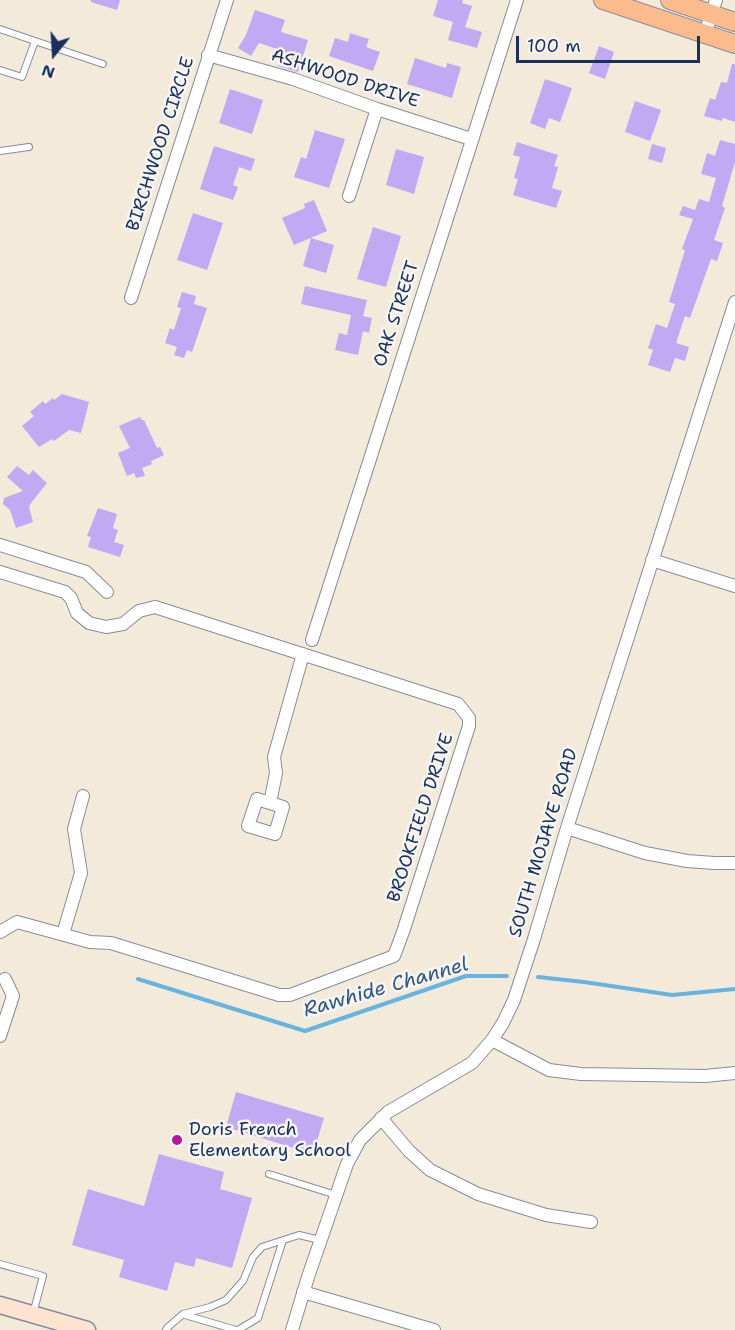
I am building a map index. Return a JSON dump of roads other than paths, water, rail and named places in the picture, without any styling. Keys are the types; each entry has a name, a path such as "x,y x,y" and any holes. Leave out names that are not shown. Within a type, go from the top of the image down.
{"main road":[{"path":"603,0 735,44"},
{"path":"670,0 713,7 735,22"},
{"path":"0,1305 87,1330"}],"street":[{"name":"BIRCHWOOD CIRCLE","path":"131,298 227,0"},
{"name":"OAK STREET","path":"312,640 517,0"},
{"path":"705,34 713,7"},
{"name":"ASHWOOD DRIVE","path":"208,55 293,79 471,140"},
{"path":"349,196 377,109"},
{"name":"SOUTH MOJAVE ROAD","path":"292,1330 347,1164 360,1140 388,1112 472,1063 492,1040 514,1000 652,560 734,310"},
{"path":"0,545 86,572 107,592"},
{"path":"652,560 735,586"},
{"name":"BROOKFIELD DRIVE","path":"0,572 65,592 77,613 89,623 106,627 123,624 138,611 155,607 458,704 469,718 470,726 394,956 290,995 279,995 111,943 90,942 17,922 0,932"},
{"path":"270,803 276,773 274,757 303,654"},
{"path":"63,934 81,873 74,829 83,796"},
{"path":"567,828 645,853 687,861 735,862"},
{"path":"0,1036 13,996 5,979"},
{"path":"492,1040 549,1070 580,1074 705,1076 735,1073"},
{"path":"381,1118 430,1170 478,1194 546,1215 591,1222"},
{"path":"303,1292 434,1330"}],"lane":[{"path":"0,29 103,64"},
{"path":"0,70 22,77 35,41"},
{"path":"0,151 29,147"},
{"path":"269,1174 336,1195"},
{"path":"166,1330 183,1314 210,1307 226,1299 243,1281 253,1257 262,1246 299,1234 321,1240"},
{"path":"183,1314 237,1330 258,1318 283,1240"},
{"path":"0,1264 43,1276 33,1314"}],"waterway":[{"name":"Rawhide Channel","path":"138,979 305,1031 466,976 507,976"},
{"name":"Rawhide Channel","path":"538,977 672,995 735,989"}],"place":[{"name":"Doris French Elementary School","path":"177,1140"}]}
